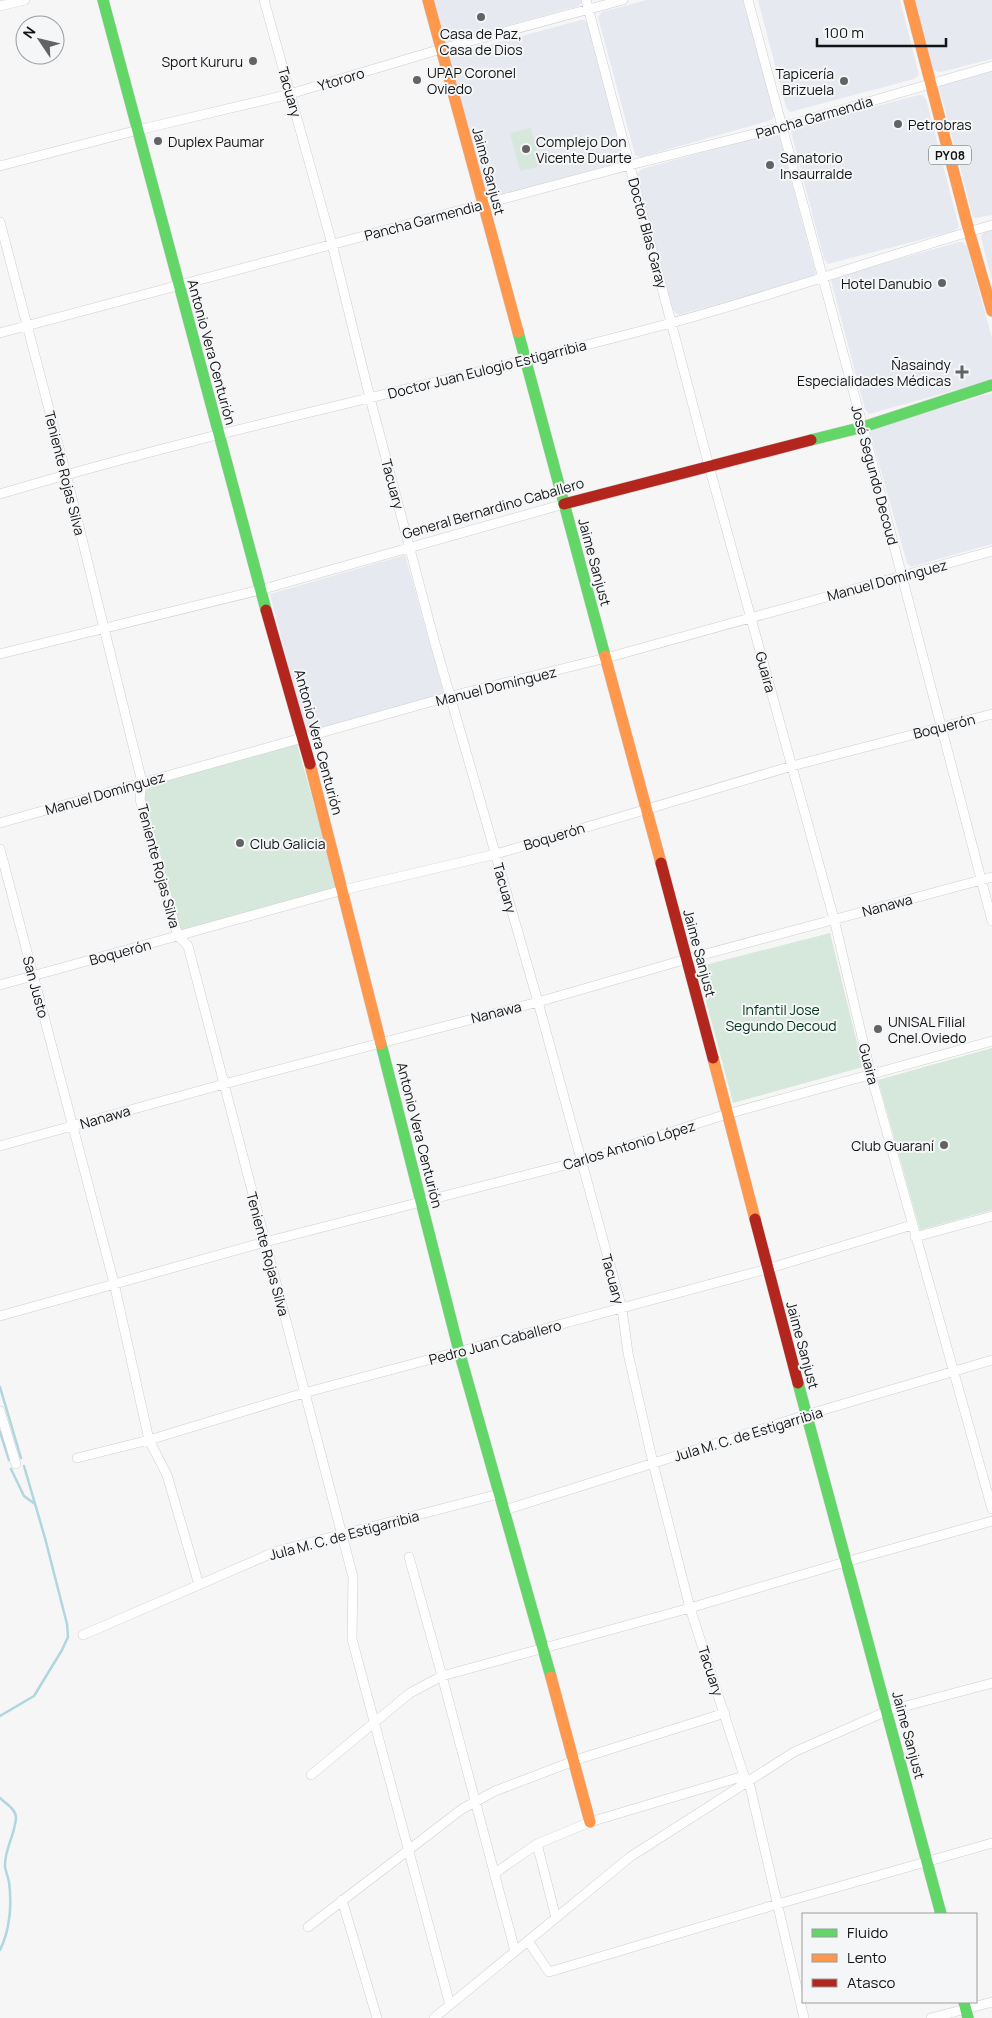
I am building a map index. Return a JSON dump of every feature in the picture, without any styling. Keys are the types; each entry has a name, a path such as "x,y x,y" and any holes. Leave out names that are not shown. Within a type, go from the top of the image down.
{"main road":[{"name":"Antonio Vera Centurión","path":"103,0 260,590 303,738 459,1351 505,1510 590,1822"},
{"name":"Jaime Sanjust","path":"428,0 687,959 767,1269 845,1562 888,1711 941,1913"},
{"name":"PY08","path":"910,0 969,232 992,310"},
{"name":"General Bernardino Caballero","path":"564,504 863,427 992,385"}],"street":[{"path":"0,6 25,0"},
{"name":"Tacuary","path":"264,0 332,244 370,398 411,547 434,640 538,1002 622,1309 628,1353 653,1463 690,1608 747,1779 804,2018"},
{"name":"Ytororo","path":"0,166 138,130 290,94 587,4 623,0"},
{"name":"José Segundo Decoud","path":"748,0 863,427 992,921"},
{"name":"Doctor Blas Garay","path":"587,4 709,466"},
{"name":"Pancha Garmendia","path":"0,333 179,287 332,244 630,165 782,127 992,66"},
{"name":"Teniente Rojas Silva","path":"0,222 66,474 142,782 140,799 178,936 188,946 340,1534 353,1577 352,1639 450,2005"},
{"name":"Doctor Juan Eulogio Estigarribia","path":"0,494 66,474 219,435 672,323 823,279 992,225"},
{"name":"Guaira","path":"709,466 834,919 912,1225 992,1509"},
{"name":"General Bernardino Caballero","path":"0,654 260,590 564,504"},
{"name":"Manuel Domínguez","path":"0,823 451,696 606,658 992,551"},
{"name":"Boquerón","path":"0,985 343,890 496,854 792,766 992,714"},
{"name":"San Justo","path":"0,849 114,1283 149,1440 166,1475 199,1585"},
{"name":"Nanawa","path":"0,1146 381,1041 538,1002 687,959 992,877"},
{"name":"Carlos Antonio López","path":"0,1316 265,1242 581,1161 727,1114 992,1041"},
{"path":"916,1237 992,1216"},
{"name":"Pedro Juan Caballero","path":"77,1458 149,1440 304,1393 767,1269 912,1225"},
{"name":"Jula M. C. de Estigarribia","path":"505,1510 806,1415 992,1360"},
{"path":"0,1412 16,1464"},
{"name":"Jula M. C. de Estigarribia","path":"83,1635 277,1551 500,1494"},
{"path":"311,1775 410,1693 442,1676 992,1522"},
{"path":"408,1557 442,1676 515,1951"},
{"path":"434,2018 630,1857 747,1779 794,1752 888,1711 992,1683"},
{"path":"308,1927 462,1809 495,1792 574,1761 725,1713"},
{"path":"494,1872 537,1844 590,1822 747,1779"},
{"path":"528,1941 549,1972 926,1860 992,1843"},
{"path":"537,1844 556,1918"},
{"path":"342,1900 377,2018"},
{"path":"931,2018 992,2002"}],"shaded area":[{"path":"434,0 584,0 579,6 448,42 445,40"},
{"path":"647,0 743,0 774,114 772,120 641,157 635,155 598,17 602,12"},
{"path":"758,0 900,0 919,75 914,79 790,112 786,107"},
{"path":"915,0 992,0 992,59 941,72 934,71"},
{"path":"584,20 589,25 622,158 618,163 489,197 486,195 450,58 455,54"},
{"path":"992,70 992,215 976,218 973,217 939,87 941,84"},
{"path":"919,95 926,99 959,227 954,231 828,264 824,259 791,132 796,127"},
{"path":"772,133 780,138 816,274 811,278 678,315 673,310 637,174 642,169"},
{"path":"992,228 992,281 981,238 983,232"},
{"path":"963,242 967,247 992,338 992,380 869,414 865,409 831,281 835,277"},
{"path":"992,393 992,544 911,567 907,563 870,432 874,428"},
{"path":"405,555 444,694 306,733 270,594"}],"green space":[{"name":"Complejo Don Vicente Duarte","path":"531,128 541,166 520,171 510,133"},
{"name":"Club Galicia","path":"297,744 337,887 332,888 332,890 185,930 179,930 144,798 146,786"},
{"name":"Infantil Jose Segundo Decoud","path":"830,933 863,1067 733,1103 697,967"},
{"name":"Club Guaraní","path":"992,1048 992,1210 920,1230 878,1080"}],"waterway":[{"path":"0,1387 21,1458"},
{"path":"0,1432 9,1460"},
{"path":"0,1716 34,1696 68,1637 67,1624 45,1538 24,1466"},
{"path":"11,1469 24,1496 35,1504"},
{"path":"0,1798 13,1809 16,1815 14,1830 5,1861 9,1882 10,1908 6,1934 0,1950"}],"traffic: fast":[{"path":"103,0 266,610"},
{"path":"518,332 605,656"},
{"path":"811,440 863,427 992,385"},
{"path":"381,1044 459,1351 551,1677"},
{"path":"798,1383 941,1913"},
{"path":"964,2003 968,2018"}],"traffic: slow":[{"path":"428,0 518,332"},
{"path":"909,0 969,231 992,311"},
{"path":"605,656 661,863"},
{"path":"310,764 381,1044"},
{"path":"713,1058 755,1219"},
{"path":"551,1677 590,1822"}],"traffic: jam":[{"path":"564,504 811,440"},
{"path":"266,610 310,764"},
{"path":"661,863 713,1058"},
{"path":"755,1219 798,1383"}],"place":[{"name":"Casa de Paz, Casa de Dios","path":"481,17"},
{"name":"Sport Kururu","path":"253,61"},
{"name":"UPAP Coronel Oviedo","path":"417,80"},
{"name":"Tapicería Brizuela","path":"844,81"},
{"name":"Petrobras","path":"898,124"},
{"name":"Duplex Paumar","path":"158,141"},
{"name":"Complejo Don Vicente Duarte","path":"526,149"},
{"name":"Sanatorio Insaurralde","path":"770,165"},
{"name":"Hotel Danubio","path":"942,283"},
{"name":"Ñasaindy Especialidades Médicas","path":"962,372"},
{"name":"Club Galicia","path":"240,843"},
{"name":"UNISAL Filial Cnel.Oviedo","path":"878,1029"},
{"name":"Club Guaraní","path":"944,1145"}]}
